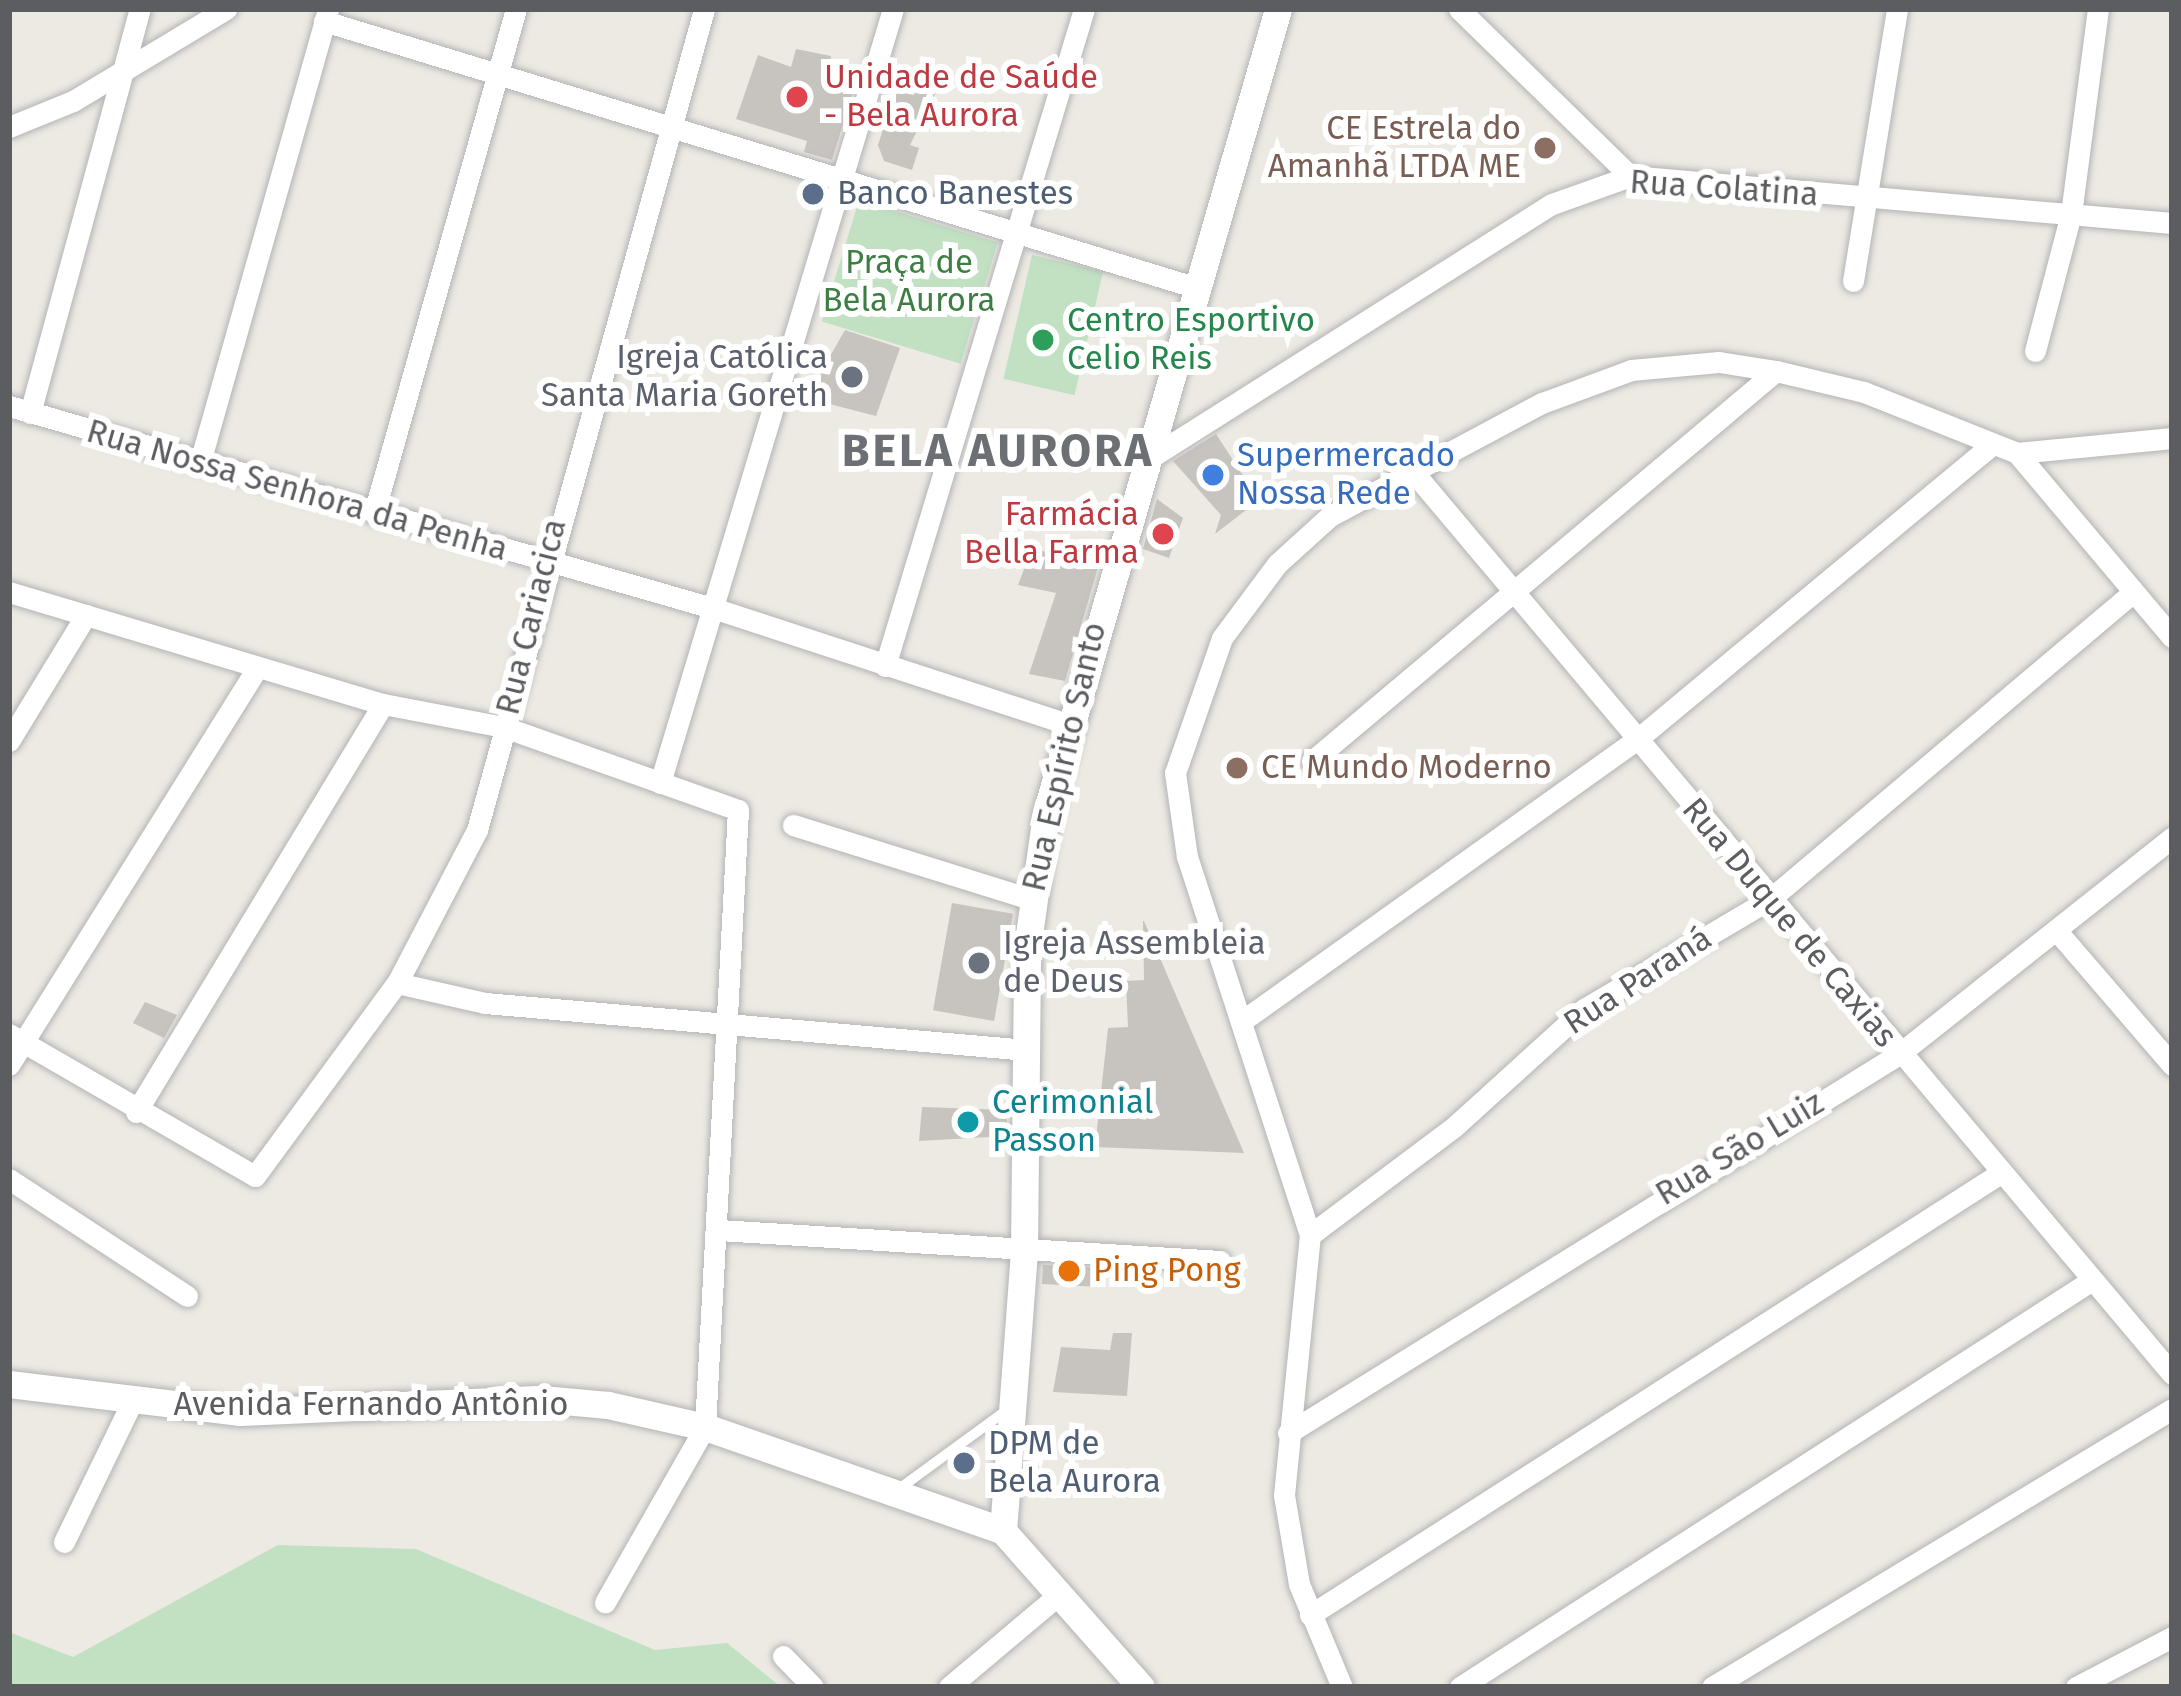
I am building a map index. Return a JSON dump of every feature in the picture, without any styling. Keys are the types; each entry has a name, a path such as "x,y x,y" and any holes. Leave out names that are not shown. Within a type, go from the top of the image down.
{"street":[{"path":"20,410 140,9"},
{"path":"9,127 117,76 226,9"},
{"path":"374,513 516,9"},
{"name":"Rua Cariacica","path":"136,1112 255,1176 397,983 477,830 545,563 704,9"},
{"path":"660,783 893,9"},
{"path":"885,666 1084,9"},
{"name":"Rua Espírito Santo","path":"1003,1531 1024,1250 1031,899 1067,724 1191,286 1278,9"},
{"path":"1459,9 1630,176"},
{"path":"1853,281 1897,9"},
{"path":"2035,351 2071,214 2098,9"},
{"path":"200,462 326,15 841,172 1191,286"},
{"name":"Rua Colatina","path":"1139,465 1552,204 1630,176 2172,223"},
{"path":"1342,1687 1310,1615 1287,1523 1288,1433 1310,1235 1187,857 1175,773 1192,704 1222,638 1277,564 1330,516 1410,468 1631,370 1719,362 1776,371 1864,392 2017,453 2172,438"},
{"path":"1312,760 1515,598 1776,371"},
{"name":"Rua Nossa Senhora da Penha","path":"20,410 716,609 1067,724"},
{"path":"1242,1022 1636,741 1992,445"},
{"path":"2017,453 2172,637"},
{"name":"Rua Duque de Caxias","path":"1410,468 1999,1174 2172,1374"},
{"path":"9,592 383,704 504,727 738,810 723,1022 719,1230 705,1427 604,1602"},
{"name":"Rua Paraná","path":"1310,1235 1455,1126 1584,1009 1770,899 2133,592"},
{"path":"9,741 86,615"},
{"path":"9,1065 16,1038 257,668"},
{"path":"16,1038 136,1112 383,704"},
{"path":"793,825 1031,899"},
{"name":"Rua São Luiz","path":"1288,1433 1899,1054 2172,838"},
{"path":"2056,930 2172,1065"},
{"path":"397,983 485,1004 1028,1050"},
{"path":"1310,1615 1999,1174"},
{"path":"9,1179 187,1296"},
{"path":"719,1230 1220,1261"},
{"path":"1460,1687 2092,1280"},
{"name":"Avenida Fernando Antônio","path":"9,1384 130,1404 287,1412 542,1399 705,1427 1003,1531"},
{"path":"64,1542 130,1404"},
{"path":"1712,1687 2172,1409"},
{"path":"1003,1531 1142,1687"},
{"path":"949,1687 1057,1596"},
{"path":"2076,1687 2172,1637"},
{"path":"783,1656 813,1687"}],"lane":[{"path":"895,1492 1015,1404"}],"green space":[{"name":"Praça de Bela Aurora","path":"859,200 998,242 961,364 822,321"},
{"name":"Centro Esportivo Celio Reis","path":"1032,255 1103,271 1075,395 1003,379"},
{"path":"278,1545 416,1549 655,1650 727,1643 781,1687 9,1687 9,1632 73,1657"}],"building":[{"name":"Unidade de Saúde - Bela Aurora","path":"796,49 831,56 830,65 858,75 832,160 804,152 807,141 736,119 758,55 791,67"},
{"path":"900,76 939,86 910,145 919,148 912,170 884,161 878,145"},
{"name":"Igreja Católica Santa Maria Goreth","path":"845,330 900,348 876,416 806,398"},
{"name":"Supermercado Nossa Rede","path":"1216,434 1259,500 1215,534 1221,515 1173,461"},
{"name":"Farmácia Bella Farma","path":"1157,499 1183,518 1169,558 1143,549"},
{"path":"1032,548 1098,567 1065,681 1029,674 1056,593 1018,585"},
{"name":"Igreja Assembleia de Deus","path":"952,903 1013,914 994,1021 933,1010"},
{"path":"1143,921 1244,1153 1095,1147 1108,1028 1128,1027 1126,981 1144,980"},
{"path":"145,1002 177,1015 164,1038 133,1023"},
{"name":"Cerimonial Passon","path":"922,1107 1007,1110 1007,1136 919,1141"},
{"name":"Ping Pong","path":"1043,1265 1096,1268 1095,1287 1042,1284"},
{"path":"1113,1333 1132,1333 1127,1396 1053,1392 1061,1347 1110,1350"}],"place":[{"name":"Unidade de Saúde - Bela Aurora","path":"797,97"},
{"name":"CE Estrela do Amanhã LTDA ME","path":"1545,148"},
{"name":"Banco Banestes","path":"813,194"},
{"name":"Centro Esportivo Celio Reis","path":"1043,340"},
{"name":"Igreja Católica Santa Maria Goreth","path":"852,377"},
{"name":"Supermercado Nossa Rede","path":"1213,475"},
{"name":"Farmácia Bella Farma","path":"1163,534"},
{"name":"CE Mundo Moderno","path":"1237,768"},
{"name":"Igreja Assembleia de Deus","path":"979,963"},
{"name":"Cerimonial Passon","path":"968,1122"},
{"name":"Ping Pong","path":"1069,1271"},
{"name":"DPM de Bela Aurora","path":"964,1463"}],"district":[{"name":"BELA AURORA","path":"998,452"}]}
